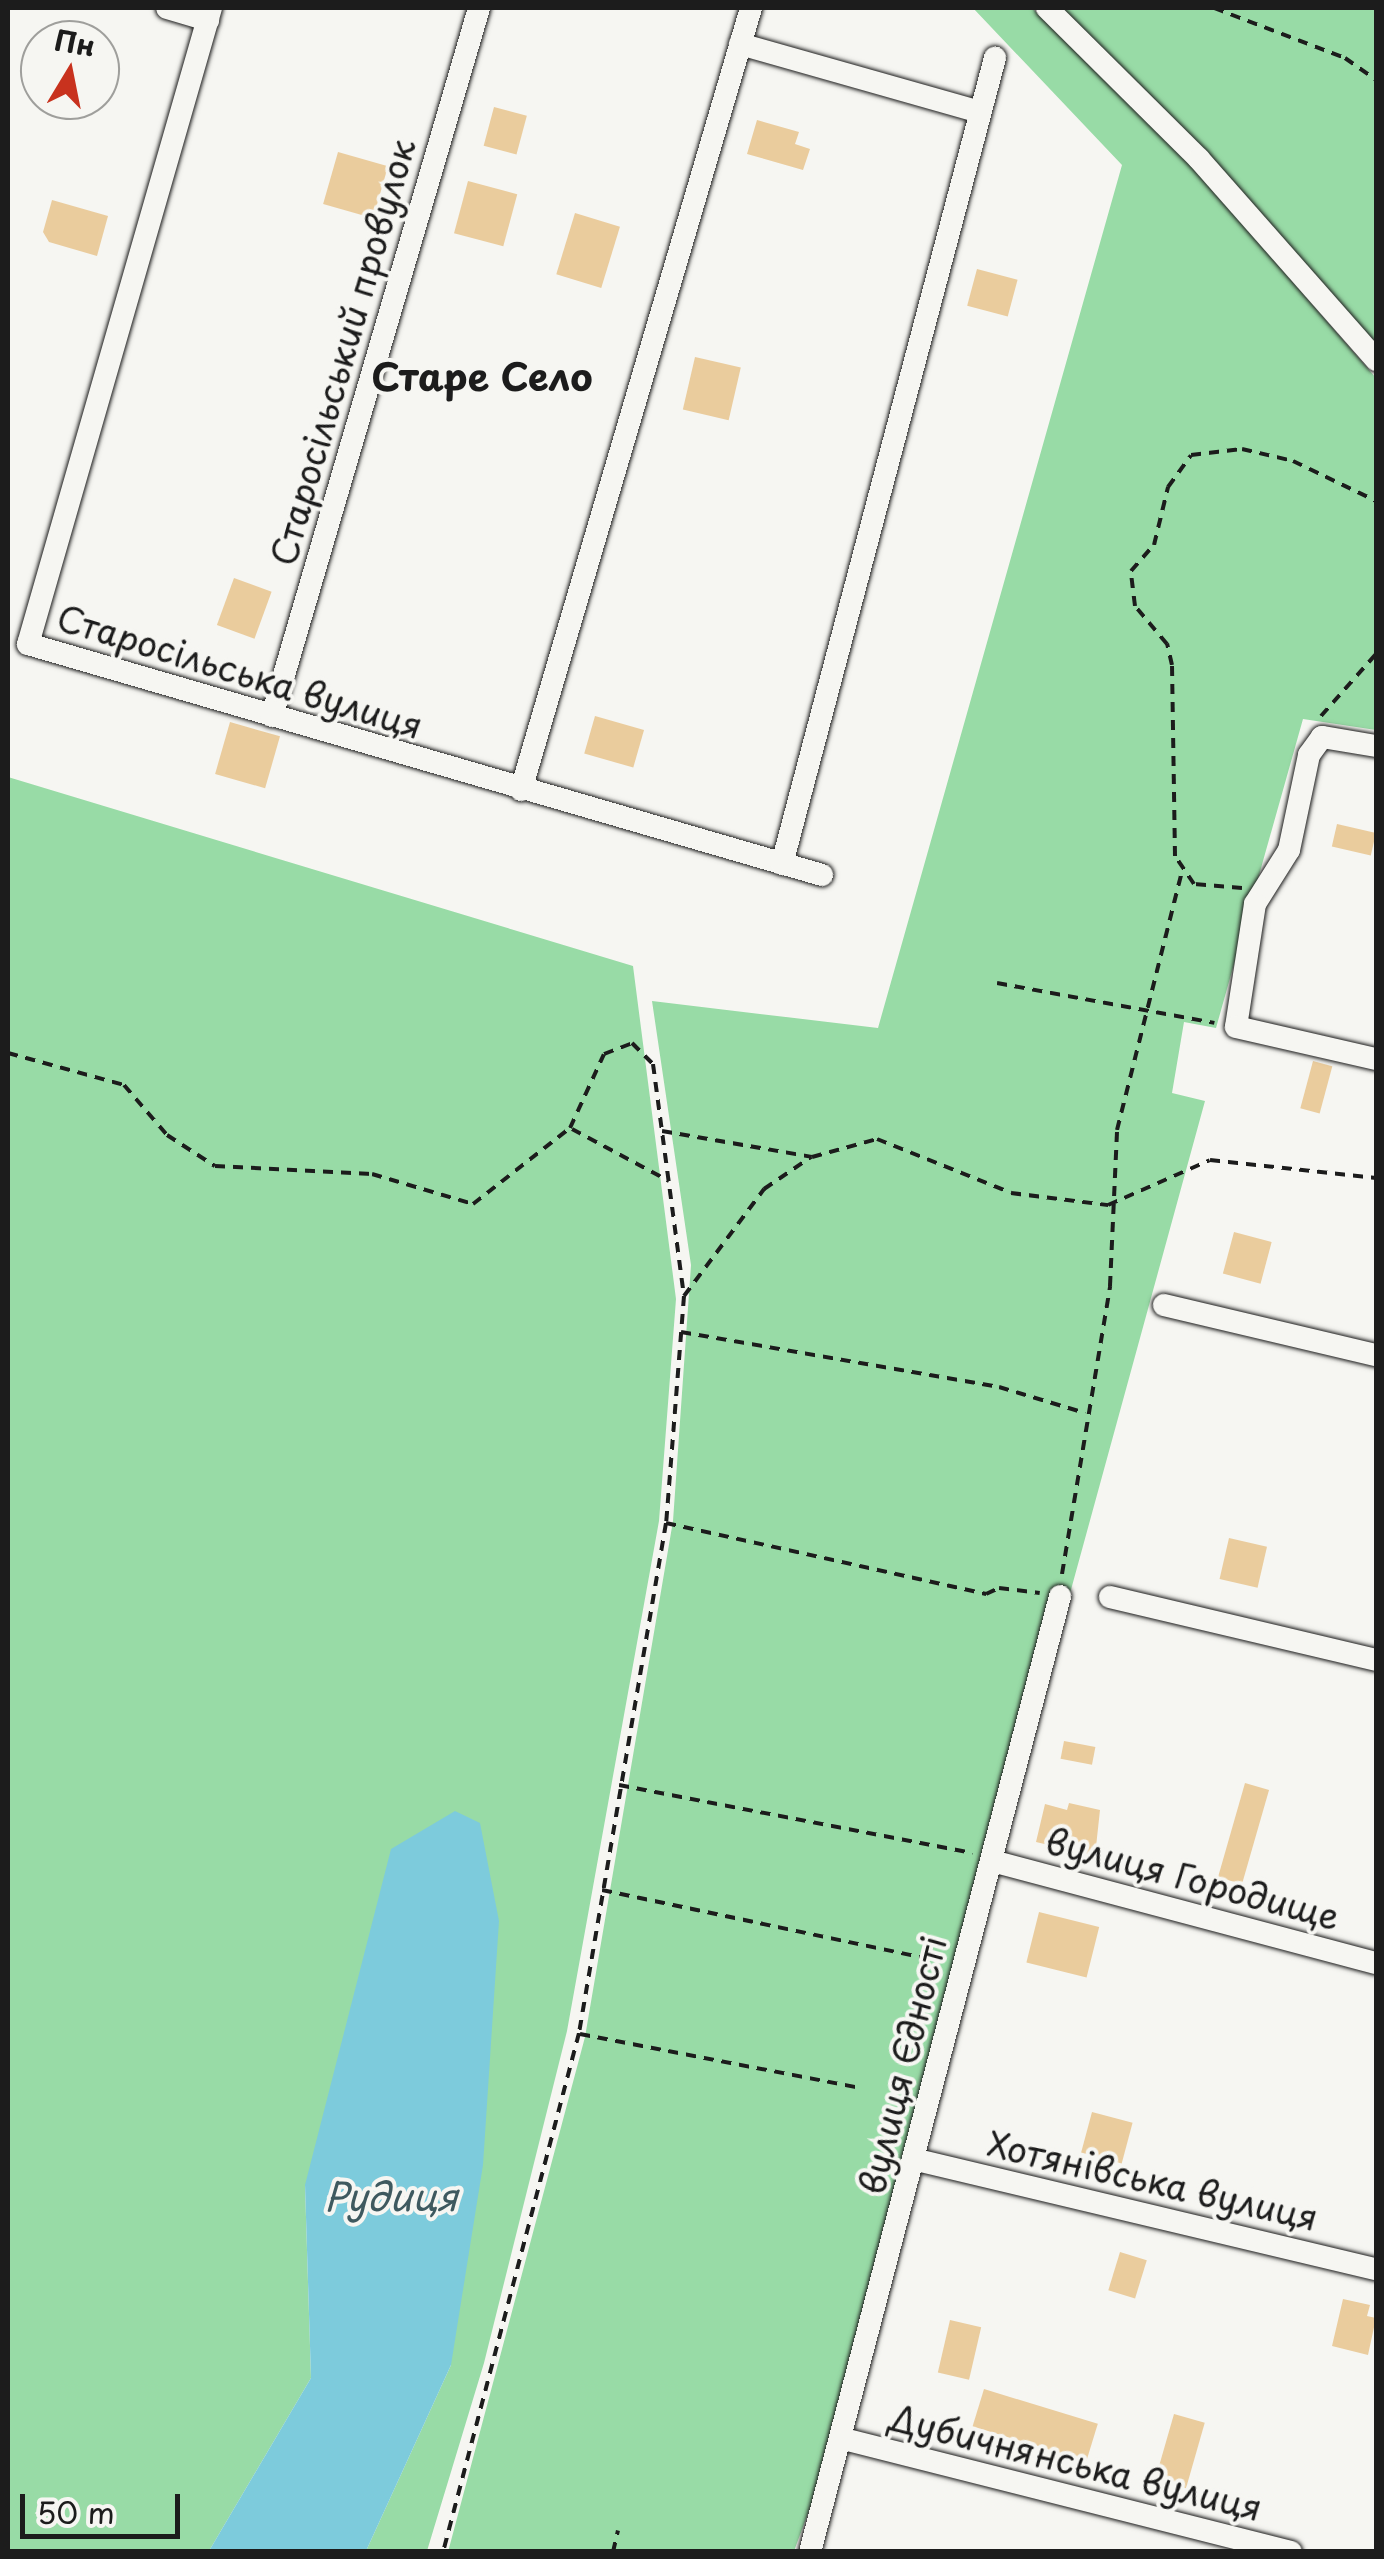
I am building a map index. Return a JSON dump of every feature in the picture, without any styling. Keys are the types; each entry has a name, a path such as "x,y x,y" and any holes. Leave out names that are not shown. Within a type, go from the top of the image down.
{"street":[{"path":"167,8 210,14"},
{"name":"Старосільський провулок","path":"272,716 478,8"},
{"path":"521,790 751,8"},
{"path":"1047,8 1199,159 1376,360"},
{"name":"Старосільська вулиця","path":"210,14 28,644 822,875"},
{"path":"740,44 980,112"},
{"path":"782,864 995,58"},
{"path":"1376,746 1320,728 1308,755 1289,850 1261,886 1236,1027 1376,1059"},
{"path":"1164,1305 1376,1355"},
{"name":"вулиця Єдності","path":"810,2552 844,2440 1060,1596"},
{"path":"1110,1597 1376,1660"},
{"name":"вулиця Городище","path":"992,1859 1376,1963"},
{"name":"Хотянівська вулиця","path":"913,2159 1376,2270"},
{"name":"Дубичнянська вулиця","path":"844,2440 1291,2552"}],"path":[{"path":"1214,8 1345,58 1376,80"},
{"path":"666,1523 986,1594 999,1588 1060,1596 1085,1413 1110,1286 1108,1205 1117,1130 1151,1011 1182,871 1170,811 1172,665 1168,644 1129,591 1132,571 1162,529 1177,470 1191,455 1242,449 1334,476 1376,501"},
{"path":"1320,728 1376,654"},
{"path":"1182,871 1209,890 1261,886"},
{"path":"997,984 1236,1027"},
{"path":"8,1053 124,1085 167,1134 215,1166 372,1174 456,1203 497,1192 570,1128 604,1054 632,1043 652,1064 684,1296 666,1523 580,2033 443,2552"},
{"path":"570,1128 669,1181"},
{"path":"662,1131 812,1157"},
{"path":"684,1296 764,1189 812,1157 878,1139 1011,1193 1108,1205 1210,1160 1376,1178"},
{"path":"681,1332 999,1387 1085,1413"},
{"path":"619,1786 992,1859"},
{"path":"602,1890 963,1968"},
{"path":"580,2033 860,2088"},
{"path":"613,2552 618,2531"}],"green space":[{"path":"973,8 1032,8 1188,161 1376,378 1376,730 1303,719 1216,1028 1184,1022 1172,1093 1205,1101 845,2414 794,2551 448,2552 585,2037 673,1521 691,1265 652,1001 878,1028 1122,165"},
{"path":"1060,8 1376,8 1376,347"},
{"path":"8,777 633,966 676,1299 659,1521 567,2031 484,2363 427,2551 366,2551 451,2365 305,2185 311,2378 209,2551 8,2551"}],"water":[{"name":"Рудиця","path":"455,1811 480,1823 499,1921 483,2165 451,2365 366,2551 209,2551 311,2378 305,2185 391,1849"}],"building":[{"path":"494,107 527,116 516,154 484,146"},
{"path":"757,120 799,132 795,144 810,149 803,170 747,154"},
{"path":"338,152 388,166 373,218 323,204"},
{"path":"468,181 517,194 503,246 454,233"},
{"path":"52,200 108,216 97,256 49,242 43,232"},
{"path":"575,213 620,227 601,288 556,274"},
{"path":"977,269 1018,280 1008,317 967,306"},
{"path":"695,357 741,368 729,420 683,410"},
{"path":"234,578 272,592 254,639 217,625"},
{"path":"595,716 644,730 633,768 584,753"},
{"path":"230,722 280,736 265,788 215,774"},
{"path":"1337,824 1376,833 1371,855 1332,846"},
{"path":"1313,1061 1332,1066 1320,1114 1300,1108"},
{"path":"1234,1232 1272,1242 1261,1284 1223,1274"},
{"path":"1229,1538 1267,1547 1258,1588 1220,1579"},
{"path":"1064,1741 1095,1747 1092,1765 1061,1759"},
{"path":"1245,1783 1269,1790 1242,1884 1218,1877"},
{"path":"1069,1803 1100,1810 1095,1856 1036,1842 1045,1804 1067,1810"},
{"path":"1039,1912 1099,1927 1087,1977 1026,1962"},
{"path":"1092,2112 1133,2123 1122,2163 1081,2153"},
{"path":"1120,2252 1147,2260 1135,2298 1108,2290"},
{"path":"1343,2299 1370,2305 1367,2316 1376,2318 1368,2355 1332,2346"},
{"path":"950,2320 981,2327 969,2380 938,2373"},
{"path":"984,2389 1098,2424 1086,2461 973,2426"},
{"path":"1174,2414 1205,2423 1186,2488 1155,2479"}],"district":[{"name":"Старе Село","path":"482,376"}]}
